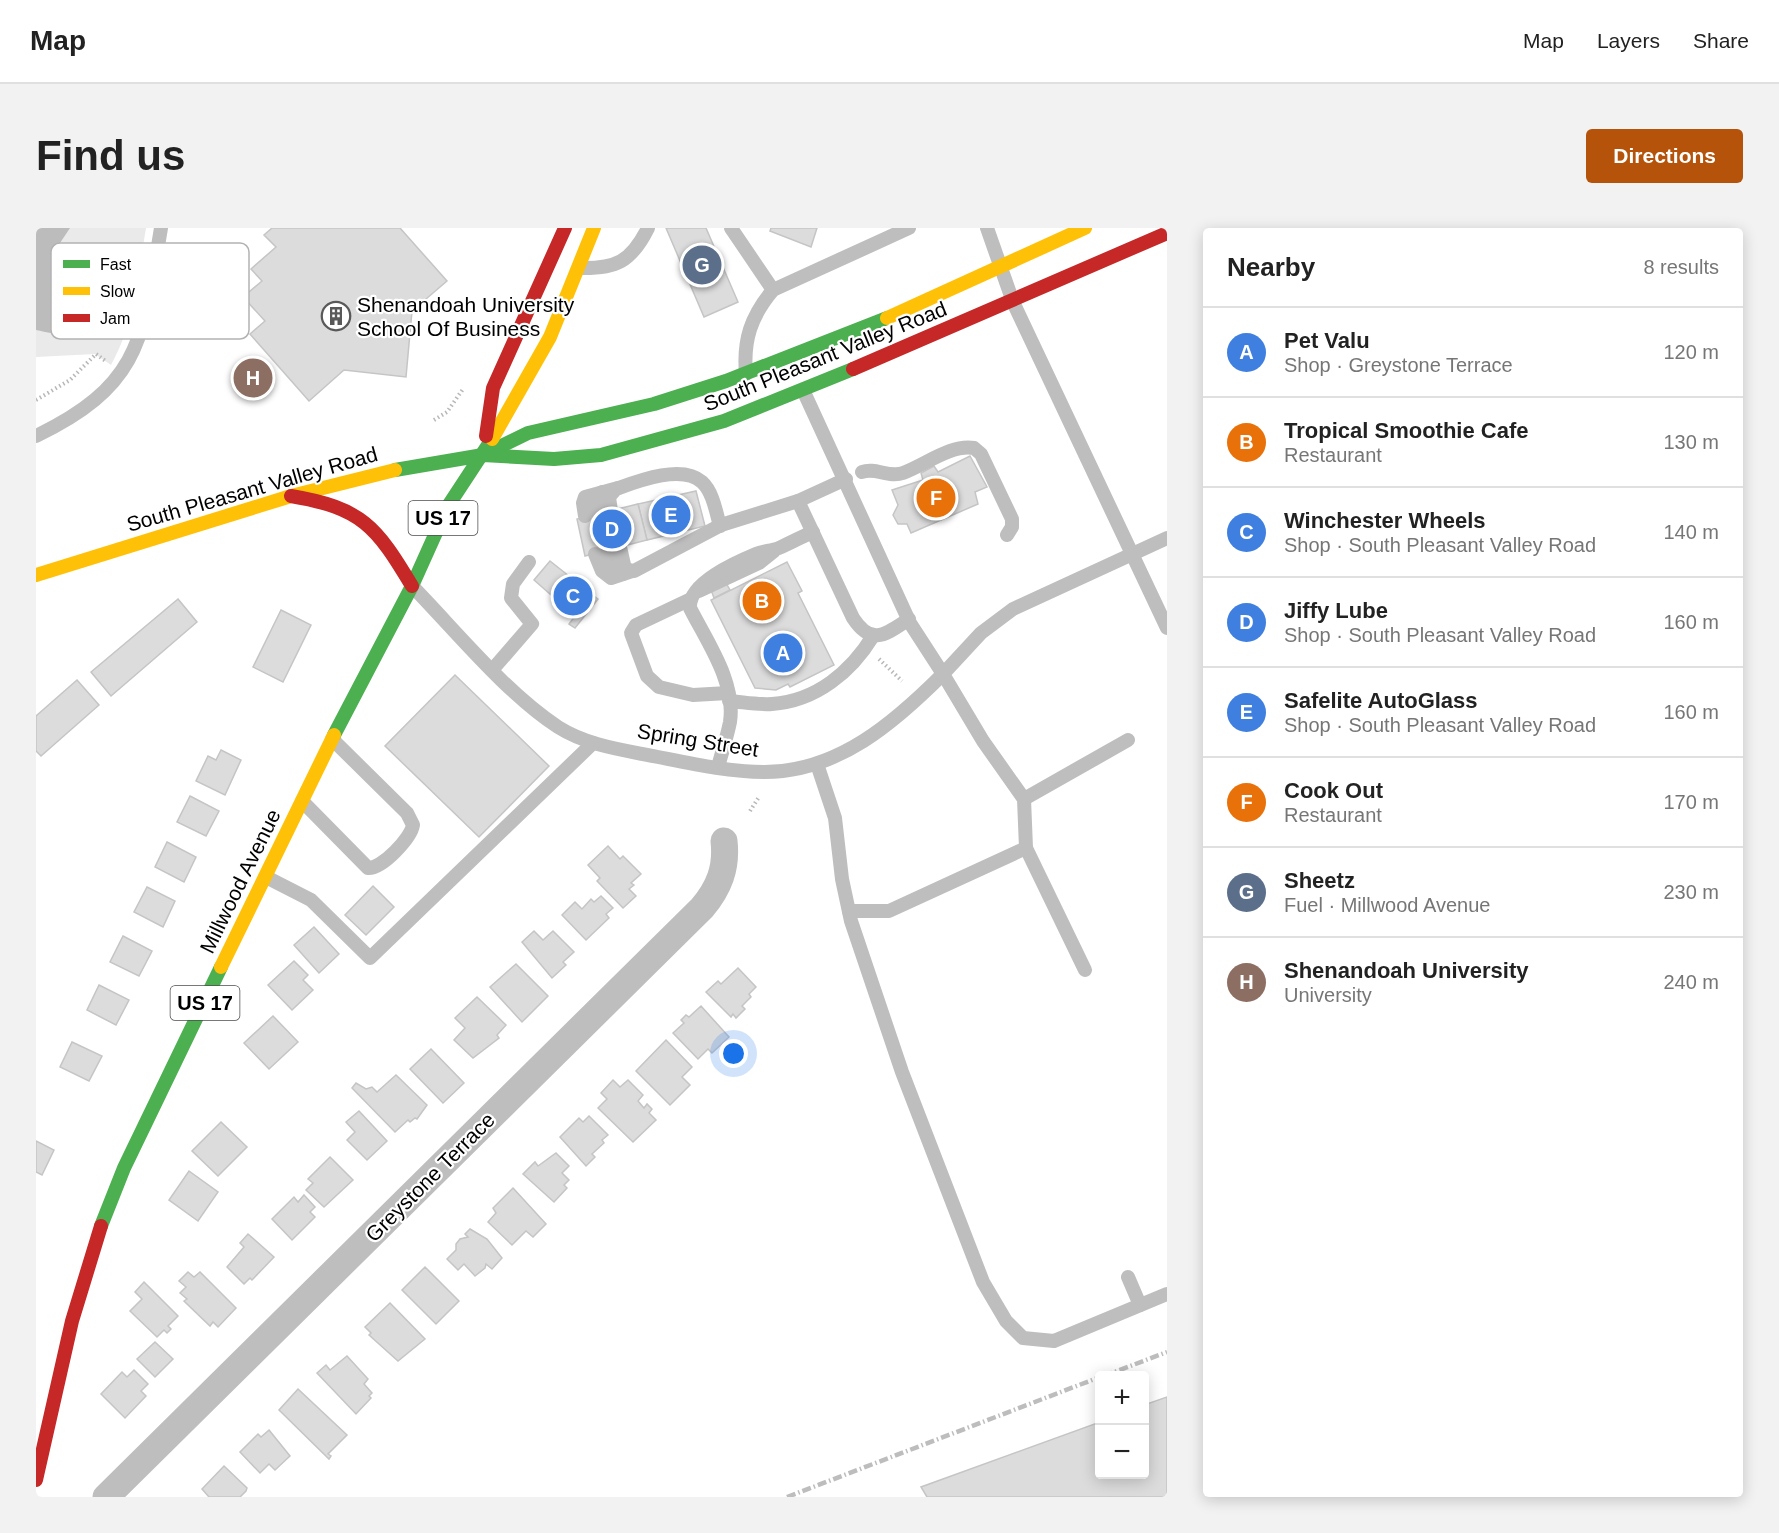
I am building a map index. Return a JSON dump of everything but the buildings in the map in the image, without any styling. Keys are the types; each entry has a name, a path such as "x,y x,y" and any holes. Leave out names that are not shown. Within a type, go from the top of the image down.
{"main road":[{"name":"Millwood Avenue","path":"483,455 493,388 565,228"},
{"name":"Millwood Avenue","path":"36,1480 59,1363 98,1230 124,1168 332,739 412,586 448,506 483,455 550,337 594,228"},
{"name":"South Pleasant Valley Road","path":"483,455 528,433 654,404 746,374 889,317 1085,228"},
{"name":"South Pleasant Valley Road","path":"36,575 291,496 407,467 483,455 546,459 601,455 724,421 1013,302 1167,233"},
{"path":"291,496 325,501 355,513 374,529 412,586"}],"street":[{"name":"Greystone Terrace","path":"106,1497 702,908 721,879 725,862 724,841"}],"lane":[{"path":"159,243 161,228"},
{"path":"579,268 605,268 628,258 638,247 648,228"},
{"path":"731,228 772,290"},
{"path":"746,374 744,351 750,326 761,304 772,290 909,228"},
{"path":"987,228 1013,302 1167,628"},
{"path":"36,436 92,402 122,372 139,339"},
{"path":"803,390 846,479 909,620 988,750 1024,799 1026,848 1085,970"},
{"path":"862,472 868,470 895,475 958,448 974,448 981,454 1012,519 1012,527 1007,535"},
{"path":"623,487 610,495 598,513 585,497 602,492 623,487 679,474 696,479 709,492 717,527"},
{"path":"628,573 607,550 606,576 615,578 628,573 717,527 798,501 846,479"},
{"path":"798,501 854,618 863,630 873,636 882,636 909,620"},
{"path":"813,532 777,549 759,563 636,625 631,633 632,641 647,676 659,687 693,695 729,697 774,704 816,691 852,666 873,636"},
{"name":"Spring Street","path":"412,586 493,669 549,721 567,733 593,743 718,767 770,772 817,764 853,748 918,700 981,633 1013,609 1167,538"},
{"path":"493,669 532,624 511,598 513,584 529,562"},
{"path":"693,596 690,608 724,678 729,697 730,720 718,767"},
{"path":"302,801 368,868 377,867 411,833 413,825 407,813 332,739"},
{"path":"1024,799 1128,740"},
{"path":"266,877 311,900 370,958 593,743"},
{"path":"817,764 835,818 849,911 902,1072 941,1179 983,1282 1006,1321 1023,1338 1054,1341 1167,1294"},
{"path":"849,911 890,911 1026,848"},
{"path":"1128,1278 1140,1305"}],"path":[{"path":"36,400 70,380 96,354 111,365"},
{"path":"879,659 902,681"},
{"path":"750,811 759,797"}],"shaded area":[{"path":"36,228 146,228 144,243 51,243 51,339 123,339 111,365 95,354 36,357"},
{"path":"36,228 70,228 60,243 51,243 51,333 36,330"}],"railway":[{"path":"1117,1371 1167,1352"},
{"path":"787,1497 1095,1379"}],"traffic: fast":[{"path":"483,455 528,433 654,404 726,381 887,318"},
{"path":"395,470 483,455 554,459 601,455 724,421 853,369"},
{"path":"334,735 412,586 448,506 492,439"},
{"path":"101,1226 124,1168 221,967"}],"traffic: slow":[{"path":"492,439 550,337 594,228"},
{"path":"887,318 1085,228"},
{"path":"36,575 291,496 395,470"},
{"path":"221,967 334,735"}],"traffic: jam":[{"path":"486,436 493,388 565,228"},
{"path":"853,369 1167,233"},
{"path":"291,496 335,507 365,523 388,548 412,586"},
{"path":"36,1480 72,1321 101,1226"}],"place":[{"name":"Sheetz","path":"702,265"},
{"name":"Shenandoah University School Of Business","path":"336,316"},
{"name":"Shenandoah University","path":"253,378"},
{"name":"Cook Out","path":"936,498"},
{"name":"Safelite AutoGlass","path":"671,515"},
{"name":"Jiffy Lube","path":"612,529"},
{"name":"Winchester Wheels","path":"573,596"},
{"name":"Tropical Smoothie Cafe","path":"762,601"},
{"name":"Pet Valu","path":"783,653"}]}
